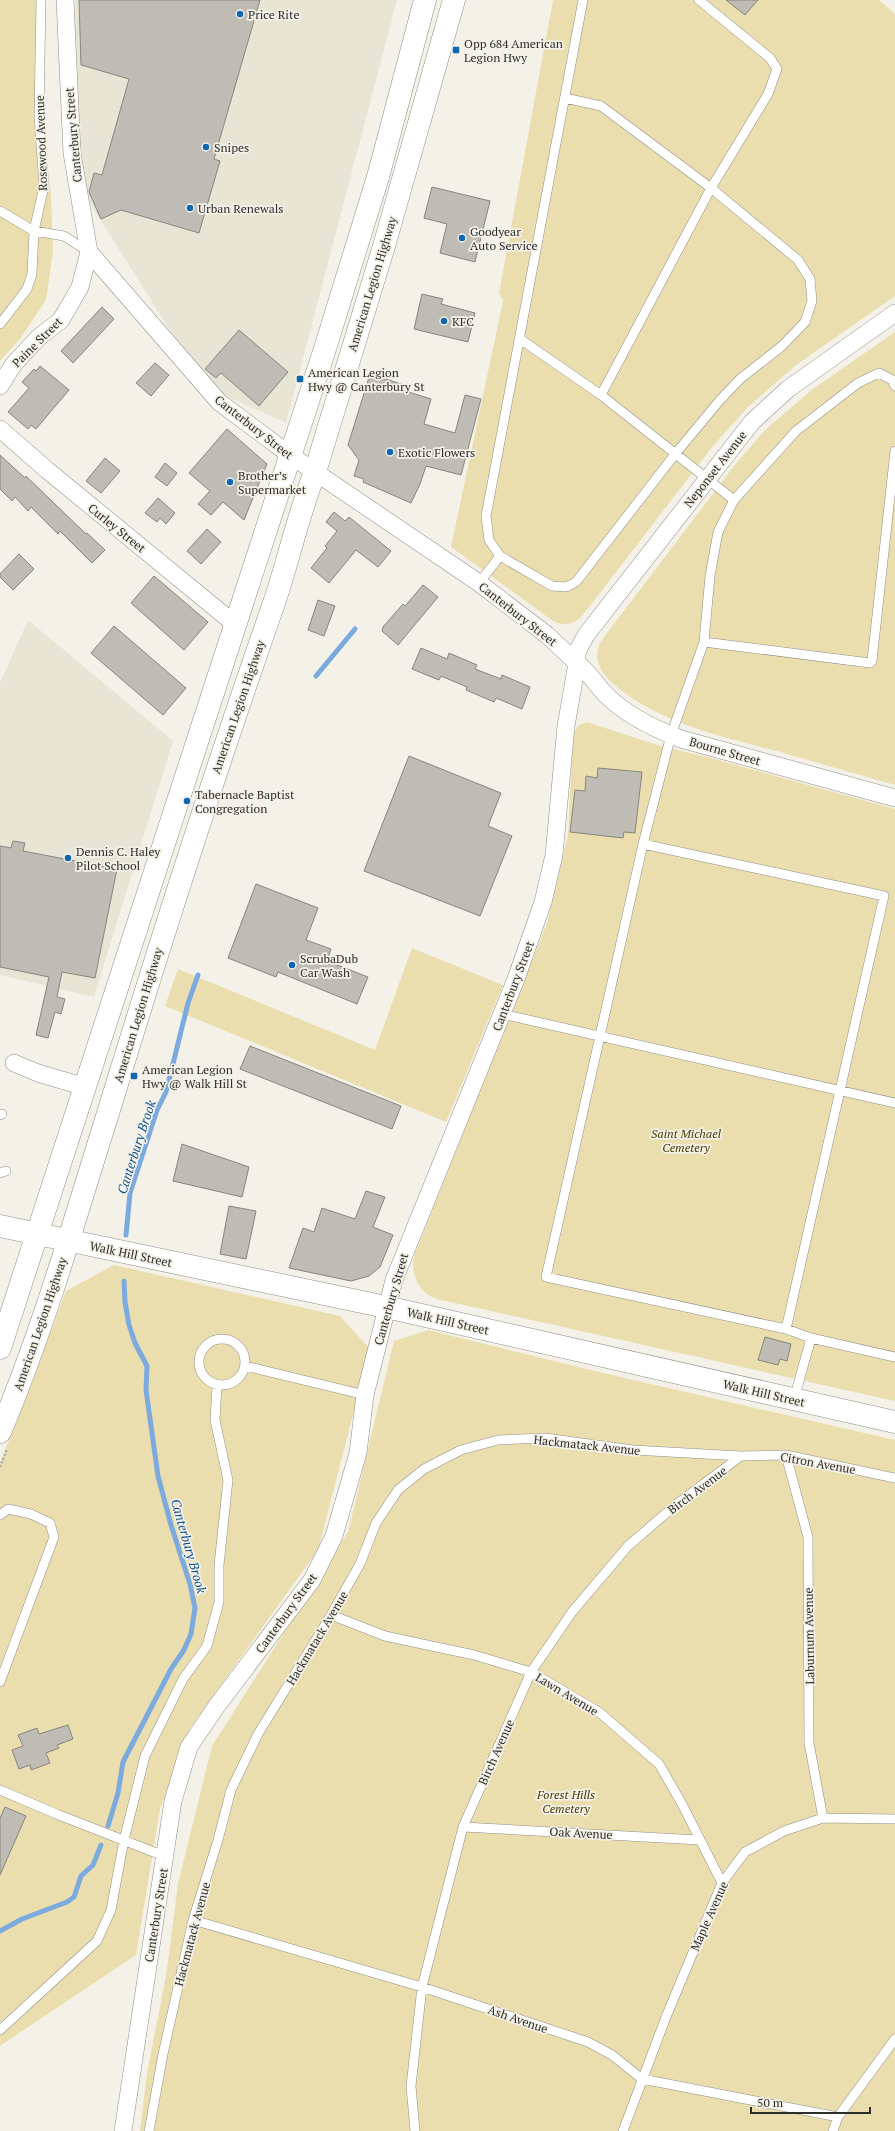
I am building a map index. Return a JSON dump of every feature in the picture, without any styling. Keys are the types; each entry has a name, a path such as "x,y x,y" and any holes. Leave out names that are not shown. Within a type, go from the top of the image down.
{"main road":[{"path":"0,1348 39,1234 85,1087 236,625 378,177 425,0"},
{"name":"American Legion Highway","path":"0,1432 18,1389 68,1240 165,929 232,722 282,579 301,508 315,472 384,246 454,0"},
{"name":"Walk Hill Street","path":"0,1226 386,1307 895,1422"}],"street":[{"name":"Canterbury Street","path":"65,0 72,153 89,252 219,402 290,455 479,583 547,635 577,663 566,726 556,836 551,872 531,938 502,1014 404,1252 386,1307 366,1395 358,1453 334,1536 312,1580 216,1708 189,1747 173,1801 123,2131"},
{"name":"Paine Street","path":"0,386 13,365 38,338 61,320 80,287 89,252"},
{"name":"Neponset Avenue","path":"577,663 577,652 582,641 737,440 770,404 807,374 895,313"},
{"name":"Curley Street","path":"0,429 45,469 236,625"},
{"name":"Bourne Street","path":"577,663 589,673 605,694 616,704 671,735 895,798"},
{"path":"14,1063 38,1073 85,1087"}],"lane":[{"name":"Rosewood Avenue","path":"0,324 27,289 32,274 34,231 44,186 39,116 41,0"},
{"path":"564,98 601,106 711,188 798,260 810,280 812,301 805,322 782,346 740,379 676,452 576,582 566,587 552,586 500,556 489,540 486,516 520,339 564,98 583,0"},
{"path":"601,396 711,188 768,94 777,69 770,58 699,0"},
{"path":"0,211 34,231 64,236 89,252"},
{"path":"520,339 601,396 676,452 706,479 734,500"},
{"path":"895,386 892,380 878,373 858,383 796,431 734,500 718,532 710,576 704,642 671,735 643,844 546,1277 786,1329 811,1338 895,1357"},
{"path":"704,642 870,663 872,661 895,451"},
{"path":"479,583 500,556"},
{"path":"643,844 884,896 786,1329"},
{"path":"502,1014 895,1103"},
{"path":"794,1399 811,1338"},
{"path":"220,1339 228,1340 237,1344 242,1350 245,1366 241,1376 235,1382 225,1385 217,1385 205,1377 200,1371 199,1360 201,1352 207,1344 220,1339"},
{"path":"245,1366 366,1395"},
{"path":"0,2030 97,1941 111,1910 124,1840 145,1756 183,1679 207,1646 219,1602 219,1565 228,1480 215,1420 217,1385"},
{"name":"Hackmatack Avenue","path":"149,2131 163,2054 193,1920 231,1790 258,1734 331,1616 360,1564 376,1523 398,1490 424,1469 460,1450 498,1440 545,1438 633,1450 740,1456"},
{"name":"Citron Avenue","path":"740,1456 786,1455 895,1478"},
{"name":"Laburnum Avenue","path":"786,1455 808,1537 810,1743 823,1818"},
{"name":"Birch Avenue","path":"415,2131 411,2086 422,1986 463,1827 531,1672 572,1612 628,1546 678,1502 740,1456"},
{"path":"0,1515 8,1509 31,1514 50,1523 54,1536 2,1673 0,1682"},
{"name":"Lawn Avenue","path":"331,1616 385,1636 474,1655 531,1672 599,1712 659,1764 682,1804 722,1883"},
{"path":"0,1790 164,1856"},
{"name":"Maple Avenue","path":"623,2131 642,2080 722,1883 745,1852 784,1831 823,1818 895,1819"},
{"name":"Oak Avenue","path":"463,1827 699,1840"},
{"name":"Ash Avenue","path":"193,1920 422,1986 588,2042 612,2055 642,2080 838,2117"},
{"path":"833,2131 838,2117 895,2039"}],"shaded area":[{"path":"75,0 397,0 286,423 217,392 173,335 89,202 72,147"},
{"name":"Dennis C. Haley Pilot School","path":"28,620 173,741 94,997 0,975 0,683"}],"green space":[{"path":"0,0 42,0 43,124 51,196 53,251 46,300 20,339 0,361"},
{"path":"553,0 879,0 895,14 895,296 796,365 748,407 713,446 583,615 576,621 569,624 561,624 553,621 451,547 503,301 499,293"},
{"path":"895,332 895,785 697,729 676,721 637,701 612,683 599,665 597,651 604,637 734,466 765,430 813,389"},
{"name":"Saint Michael Cemetery","path":"587,722 657,745 711,758 895,809 895,1401 437,1299 430,1296 420,1287 414,1275 413,1261 415,1254 547,923 568,835 573,734 579,725"},
{"path":"412,948 503,985 446,1122 165,1006 178,969 375,1050"},
{"path":"114,1265 340,1316 370,1349 318,1550 190,1728 160,1809 136,1955 0,2046 0,1464 66,1291"},
{"name":"Forest Hills Cemetery","path":"428,1330 586,1369 895,1440 895,2131 140,2131 147,2073 166,1976 178,1884 212,1746 348,1532 394,1341"}],"building":[{"path":"79,0 260,0 214,159 220,161 199,233 121,210 101,219 89,192 94,173 102,175 129,79 81,65"},
{"path":"726,0 758,0 745,15"},
{"name":"Goodyear Auto Service","path":"432,187 490,201 475,262 440,253 447,224 424,218"},
{"name":"KFC","path":"422,294 443,299 441,304 475,313 468,342 414,329"},
{"path":"102,307 114,319 73,363 61,351"},
{"path":"239,330 288,372 259,406 221,373 216,378 205,369"},
{"path":"155,363 169,375 151,396 136,383"},
{"path":"40,366 69,390 36,429 31,425 28,429 8,412 29,388 22,382 34,369 36,371"},
{"path":"370,374 401,384 399,389 431,399 424,424 455,433 465,395 481,399 461,475 426,466 420,484 411,503 363,482 364,479 354,476 359,460 348,445"},
{"name":"Brother’s Supermarket","path":"227,429 267,464 244,520 223,502 211,515 198,504 210,491 189,473"},
{"path":"0,455 25,478 26,476 86,534 87,533 105,550 92,563 60,531 58,534 31,507 28,511 15,497 12,501 0,489"},
{"path":"105,458 120,471 101,493 86,481"},
{"path":"165,463 177,473 167,486 155,477"},
{"path":"158,498 175,513 166,524 160,518 157,522 145,513"},
{"path":"334,512 345,521 349,517 391,551 378,567 356,550 329,583 311,568 327,548 325,546 337,531 326,522"},
{"path":"207,529 221,542 201,564 187,551"},
{"path":"19,554 34,569 13,590 0,577 0,574"},
{"path":"154,576 208,622 184,650 131,603"},
{"path":"423,585 438,597 398,645 382,631 383,627 403,604 405,606"},
{"path":"318,600 335,606 324,636 308,630"},
{"path":"114,626 186,688 163,715 91,653"},
{"path":"421,648 447,659 449,653 477,665 475,669 501,679 502,675 530,687 522,709 496,698 494,702 466,690 467,687 441,676 439,680 412,669"},
{"path":"409,756 501,793 488,826 512,836 480,916 364,871"},
{"path":"598,768 642,772 635,833 624,832 623,838 570,832 575,790 585,791 586,776 597,778"},
{"path":"13,841 25,843 23,851 117,869 95,978 62,972 57,997 65,999 61,1014 55,1012 48,1038 36,1035 49,977 0,967 0,846 11,848"},
{"path":"256,884 318,908 306,940 331,949 327,961 368,977 357,1004 278,972 276,977 228,958"},
{"path":"250,1046 401,1106 392,1129 240,1069"},
{"path":"182,1144 249,1167 242,1197 173,1181"},
{"path":"366,1191 385,1197 373,1227 393,1235 380,1267 369,1276 351,1281 289,1268 303,1228 314,1232 322,1208 355,1219"},
{"path":"229,1206 256,1211 246,1259 220,1254"},
{"path":"765,1337 791,1344 787,1361 780,1359 778,1365 758,1360"},
{"path":"68,1725 73,1739 57,1745 59,1748 46,1753 50,1763 31,1770 30,1765 19,1769 12,1750 23,1746 18,1735 37,1728 39,1734"},
{"path":"5,1807 26,1816 0,1875 0,1818"}],"waterway":[{"name":"Canterbury Brook","path":"316,676 355,629"},
{"name":"Canterbury Brook","path":"126,1235 130,1193 157,1110 166,1092 188,1003 198,975"},
{"name":"Canterbury Brook","path":"108,1826 118,1793 123,1762 171,1669 184,1650 191,1634 195,1608 190,1584 171,1525 158,1476 146,1390 147,1366 135,1343 129,1325 125,1302 124,1281"},
{"name":"Canterbury Brook","path":"0,1931 22,1919 67,1902 74,1897 81,1876 93,1865 101,1845"}],"place":[{"name":"Price Rite","path":"240,14"},
{"name":"Opp 684 American Legion Hwy","path":"456,50"},
{"name":"Snipes","path":"206,147"},
{"name":"Urban Renewals","path":"190,208"},
{"name":"Goodyear Auto Service","path":"462,238"},
{"name":"KFC","path":"444,321"},
{"name":"American Legion Hwy @ Canterbury St","path":"300,379"},
{"name":"Exotic Flowers","path":"390,452"},
{"name":"Brother’s Supermarket","path":"230,482"},
{"name":"Tabernacle Baptist Congregation","path":"187,801"},
{"name":"Dennis C. Haley Pilot School","path":"68,858"},
{"name":"ScrubaDub Car Wash","path":"292,965"},
{"name":"American Legion Hwy @ Walk Hill St","path":"134,1076"}]}
